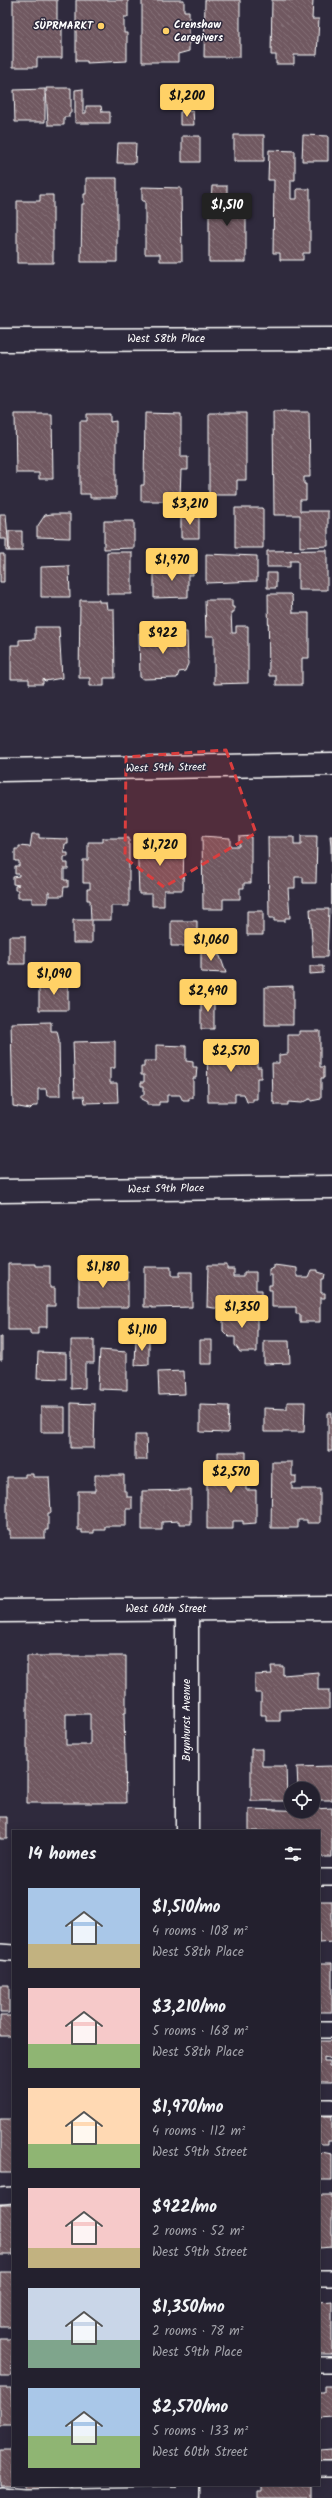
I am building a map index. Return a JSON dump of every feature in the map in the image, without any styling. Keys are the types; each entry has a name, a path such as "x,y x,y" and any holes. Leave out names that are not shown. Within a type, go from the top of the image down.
{"street":[{"name":"West 58th Place","path":"0,340 332,339"},
{"name":"West 59th Street","path":"0,770 332,764"},
{"name":"West 59th Place","path":"0,1191 332,1187"},
{"name":"West 60th Street","path":"0,1611 332,1608"},
{"name":"Brynhurst Avenue","path":"187,1609 187,1830"}],"lane":[{"path":"320,1877 332,1877"},
{"path":"0,1952 12,1952"},
{"path":"320,2030 332,2030"},
{"path":"320,2107 332,2107"},
{"path":"0,2196 12,2195"},
{"path":"320,2278 332,2278"},
{"path":"320,2365 332,2365"},
{"path":"320,2469 332,2469"},
{"path":"0,2495 24,2497 188,2492"}],"highlighted area":[{"path":"226,750 256,833 164,887 125,858 126,757"}],"building":[{"path":"13,0 57,0 57,21 62,21 62,58 37,58 37,67 13,67"},
{"path":"76,0 128,0 128,17 124,17 124,33 127,33 127,61 87,63 87,61 76,61"},
{"name":"Crenshaw Caregivers","path":"142,0 184,0 184,11 189,11 189,51 178,54 178,62 142,62"},
{"path":"205,0 240,0 240,57 204,57"},
{"path":"272,0 313,0 312,19 319,19 317,55 294,55 294,64 276,64 276,55 271,55"},
{"path":"46,88 71,88 71,113 69,113 69,117 64,117 64,125 48,125"},
{"path":"45,89 45,122 15,122 14,90"},
{"path":"83,89 83,113 86,113 86,106 101,106 102,112 110,112 110,123 75,123 75,90"},
{"path":"193,111 194,125 180,125 180,112"},
{"path":"234,135 264,135 264,161 234,161"},
{"path":"303,135 328,136 328,161 302,161"},
{"path":"182,136 200,136 200,162 182,162"},
{"path":"118,143 136,143 135,163 117,163"},
{"path":"269,150 295,151 295,180 291,180 291,199 297,199 297,189 310,189 310,253 303,253 303,260 280,260 280,253 273,253 274,180 268,180"},
{"path":"86,178 117,178 117,262 81,262 82,204 84,204 84,194 86,194"},
{"path":"212,186 227,186 227,196 246,196 246,262 209,262 209,202 211,202"},
{"path":"142,187 181,188 182,261 160,261 160,254 145,254 145,201 142,201"},
{"path":"40,195 53,195 53,263 17,263 17,201 40,201"},
{"path":"273,412 309,412 310,477 304,477 304,484 306,484 306,500 300,500 300,511 328,511 328,546 300,547 300,515 274,515"},
{"path":"145,413 181,414 181,457 188,457 188,470 181,470 180,496 169,496 169,501 141,501 141,485 144,485"},
{"path":"209,413 246,413 246,480 237,480 237,495 209,495"},
{"path":"15,414 52,414 53,479 39,479 39,473 16,473"},
{"path":"87,414 110,414 110,422 116,421 116,498 90,498 90,494 80,494 80,421 87,421"},
{"path":"235,508 263,508 263,548 235,548"},
{"path":"181,513 199,513 199,538 181,538"},
{"path":"0,514 6,514 9,551 6,551 6,539 0,539"},
{"path":"70,514 70,538 37,537 37,527 45,515"},
{"path":"104,521 134,521 134,548 104,549"},
{"path":"9,531 22,531 22,551 9,551"},
{"path":"327,550 327,590 298,590 298,561 290,561 290,567 267,567 267,551"},
{"path":"107,552 132,552 132,594 107,594"},
{"path":"0,554 4,554 4,582 0,582"},
{"path":"206,554 257,556 257,581 206,583"},
{"path":"69,566 70,597 41,597 41,567"},
{"path":"193,567 193,575 188,575 188,597 154,598 154,568"},
{"path":"267,573 276,573 276,588 267,588"},
{"path":"268,594 290,594 292,596 293,613 309,613 309,658 302,658 302,685 276,685 276,676 269,676"},
{"path":"80,600 99,600 99,602 106,602 107,609 114,609 115,678 104,678 104,686 90,686 90,678 79,678"},
{"path":"205,600 232,600 234,612 231,612 232,633 236,633 236,626 248,626 248,683 214,684 214,636 206,636"},
{"path":"35,627 59,627 62,678 45,681 43,679 43,684 29,684 29,679 11,679 11,645 19,645 19,640 35,639"},
{"path":"187,632 188,664 185,671 179,672 177,678 143,679 140,677 139,633"},
{"path":"32,834 39,834 39,838 68,839 68,844 65,844 64,853 68,853 68,857 64,857 64,863 68,863 68,869 64,869 64,880 68,880 68,887 64,887 63,896 50,896 50,892 48,892 48,903 32,903 32,898 18,898 18,890 15,890 15,886 19,885 13,884 13,877 19,876 19,874 15,874 15,866 19,866 19,861 15,861 15,849 19,849 19,846 30,847"},
{"path":"202,836 230,838 230,846 239,846 239,837 251,836 251,883 244,883 244,888 240,888 240,899 223,899 223,909 203,909"},
{"path":"301,836 317,836 316,883 303,883 303,877 295,877 295,888 288,888 290,918 285,918 285,921 274,921 274,918 269,918 268,837 294,837 294,845 301,845"},
{"path":"330,836 332,836 332,914 331,846"},
{"path":"137,837 157,837 157,842 163,842 163,849 171,849 171,837 184,837 183,890 164,890 164,906 152,906 152,894 139,894"},
{"path":"103,838 129,838 129,906 111,906 111,920 92,920 92,943 73,943 73,920 91,920 90,900 87,900 87,889 90,889 90,883 83,883 83,860 88,860 88,842 103,842"},
{"path":"310,909 329,909 327,957 313,957"},
{"path":"247,911 263,911 263,935 247,935"},
{"path":"171,921 197,921 197,946 171,946"},
{"path":"9,936 25,936 25,964 9,964"},
{"path":"201,946 220,956 226,973 201,972"},
{"path":"310,966 323,966 323,973 310,974"},
{"path":"39,983 68,983 68,1010 39,1010"},
{"path":"293,986 293,1025 265,1025 265,987"},
{"path":"201,997 214,997 214,1029 201,1029"},
{"path":"51,1022 51,1031 57,1031 59,1040 60,1096 47,1096 46,1089 38,1089 38,1106 33,1106 30,1109 13,1106 11,1023"},
{"path":"299,1031 320,1031 320,1067 324,1067 324,1078 321,1078 321,1099 311,1101 311,1099 309,1099 301,1103 288,1102 288,1105 275,1105 275,1102 273,1102 272,1063 279,1063 279,1055 288,1054 288,1035 299,1035"},
{"path":"115,1041 115,1068 110,1068 110,1083 117,1083 118,1102 85,1103 84,1096 75,1096 73,1042"},
{"path":"207,1041 245,1042 244,1062 257,1062 257,1067 261,1067 261,1078 257,1078 257,1099 253,1099 253,1102 247,1102 244,1094 235,1094 235,1102 208,1102"},
{"path":"156,1045 186,1046 186,1061 193,1062 193,1067 197,1067 196,1078 193,1078 193,1098 189,1098 189,1101 183,1101 180,1095 167,1095 167,1102 159,1102 159,1105 147,1105 147,1102 141,1099 141,1095 144,1095 144,1086 141,1086 141,1082 144,1082 144,1075 141,1075 141,1067 144,1067 144,1061 156,1061"},
{"path":"8,1264 35,1264 35,1266 50,1266 50,1288 55,1288 55,1306 47,1306 47,1327 38,1327 38,1334 30,1334 30,1330 8,1330"},
{"path":"208,1265 227,1265 227,1269 234,1269 234,1276 244,1276 244,1272 256,1272 256,1290 262,1290 262,1302 256,1302 256,1307 246,1307 246,1310 237,1310 237,1307 228,1307 228,1309 224,1309 224,1307 221,1307 221,1309 207,1307"},
{"path":"274,1265 297,1268 297,1277 308,1277 311,1270 317,1270 317,1272 324,1274 323,1279 321,1279 321,1293 325,1293 325,1298 320,1298 320,1322 300,1322 300,1314 296,1314 296,1307 272,1307 272,1290 269,1290 269,1285 272,1285 272,1275 269,1275 269,1270 274,1268"},
{"path":"144,1267 171,1267 171,1276 179,1276 179,1272 192,1272 192,1307 144,1307"},
{"path":"79,1268 101,1268 101,1273 106,1273 106,1276 115,1276 115,1272 128,1272 128,1307 79,1307"},
{"path":"223,1311 257,1311 257,1352 240,1352 235,1345 235,1337 229,1337 223,1331"},
{"path":"0,1337 2,1337 2,1360 0,1360"},
{"path":"71,1340 94,1340 94,1363 85,1363 85,1388 71,1389"},
{"path":"136,1340 149,1340 149,1364 135,1365"},
{"path":"200,1340 212,1340 212,1364 200,1364"},
{"path":"264,1341 289,1341 290,1363 264,1364"},
{"path":"100,1350 127,1352 127,1390 98,1389"},
{"path":"38,1352 66,1353 66,1379 37,1378"},
{"path":"184,1371 185,1394 159,1395 158,1372"},
{"path":"287,1402 305,1402 304,1432 264,1432 264,1408 287,1409"},
{"path":"71,1403 95,1404 94,1448 71,1448"},
{"path":"200,1405 229,1406 228,1433 200,1432"},
{"path":"41,1407 65,1407 65,1432 41,1432"},
{"path":"328,1413 332,1413 332,1451 328,1451"},
{"path":"135,1435 146,1435 147,1460 135,1460"},
{"path":"218,1452 246,1452 246,1490 256,1490 256,1523 243,1524 243,1521 233,1521 233,1529 207,1529 207,1483 218,1483"},
{"path":"272,1462 292,1462 292,1476 296,1476 296,1483 292,1483 292,1489 320,1489 320,1523 307,1523 307,1520 298,1520 298,1528 271,1528"},
{"path":"25,1474 33,1474 33,1477 49,1477 51,1513 48,1513 48,1530 45,1530 45,1538 10,1538 10,1530 7,1530 7,1477 25,1477"},
{"path":"95,1475 124,1475 124,1491 127,1491 127,1497 132,1497 132,1509 126,1509 126,1526 105,1526 105,1530 94,1530 94,1533 82,1533 82,1530 78,1530 78,1491 95,1491"},
{"path":"191,1490 191,1524 179,1524 179,1521 162,1522 162,1530 142,1530 142,1491"},
{"path":"27,1656 126,1656 126,1713 124,1713 126,1803 27,1803","holes":["66,1714 90,1714 90,1745 66,1745"]},
{"path":"271,1666 283,1666 283,1675 318,1672 318,1690 329,1690 329,1709 280,1710 280,1721 266,1721 266,1715 261,1715 261,1693 255,1693 255,1675 272,1674"},
{"path":"251,1749 262,1749 262,1766 286,1766 286,1782 284,1782 284,1801 251,1801"},
{"path":"332,1766 332,1800 320,1800 320,1782 298,1782 297,1767"},
{"path":"332,1808 332,1857 320,1857 320,1830 249,1830 249,1809 284,1810 284,1818 320,1818 320,1809"},
{"path":"0,1817 7,1817 7,1839 0,1839"},
{"path":"320,1901 332,1901 332,1942 320,1943"},
{"path":"320,1963 332,1963 332,2012 320,2012"},
{"path":"0,1985 9,1985 9,2013 0,2013"},
{"path":"0,2016 12,2016 12,2036 0,2036"},
{"path":"320,2041 332,2041 332,2059 324,2057 324,2061 329,2061 329,2066 332,2066 332,2082 320,2082"},
{"path":"320,2116 332,2116 332,2141 328,2141 328,2144 321,2144"},
{"path":"0,2119 12,2119 12,2173 0,2173"},
{"path":"320,2153 332,2154 332,2180 320,2180"},
{"path":"320,2195 332,2195 332,2247 320,2248"},
{"path":"0,2205 12,2205 12,2255 0,2255"},
{"path":"0,2272 12,2272 12,2327 0,2327"},
{"path":"332,2301 332,2354 320,2354 320,2302"},
{"path":"0,2339 12,2339 11,2376 0,2376"},
{"path":"324,2386 332,2386 332,2417 320,2418 320,2392 324,2392"},
{"path":"0,2388 11,2388 12,2425 0,2425"},
{"path":"0,2449 12,2449 12,2485 0,2485"},
{"path":"332,2449 332,2464 320,2465 320,2450"},
{"path":"25,2486 57,2486 57,2492 25,2493"},
{"path":"262,2486 311,2486 311,2498 258,2498 258,2491 262,2491"}],"place":[{"name":"SÜPRMARKT","path":"101,26"},
{"name":"Crenshaw Caregivers","path":"166,31"}]}
